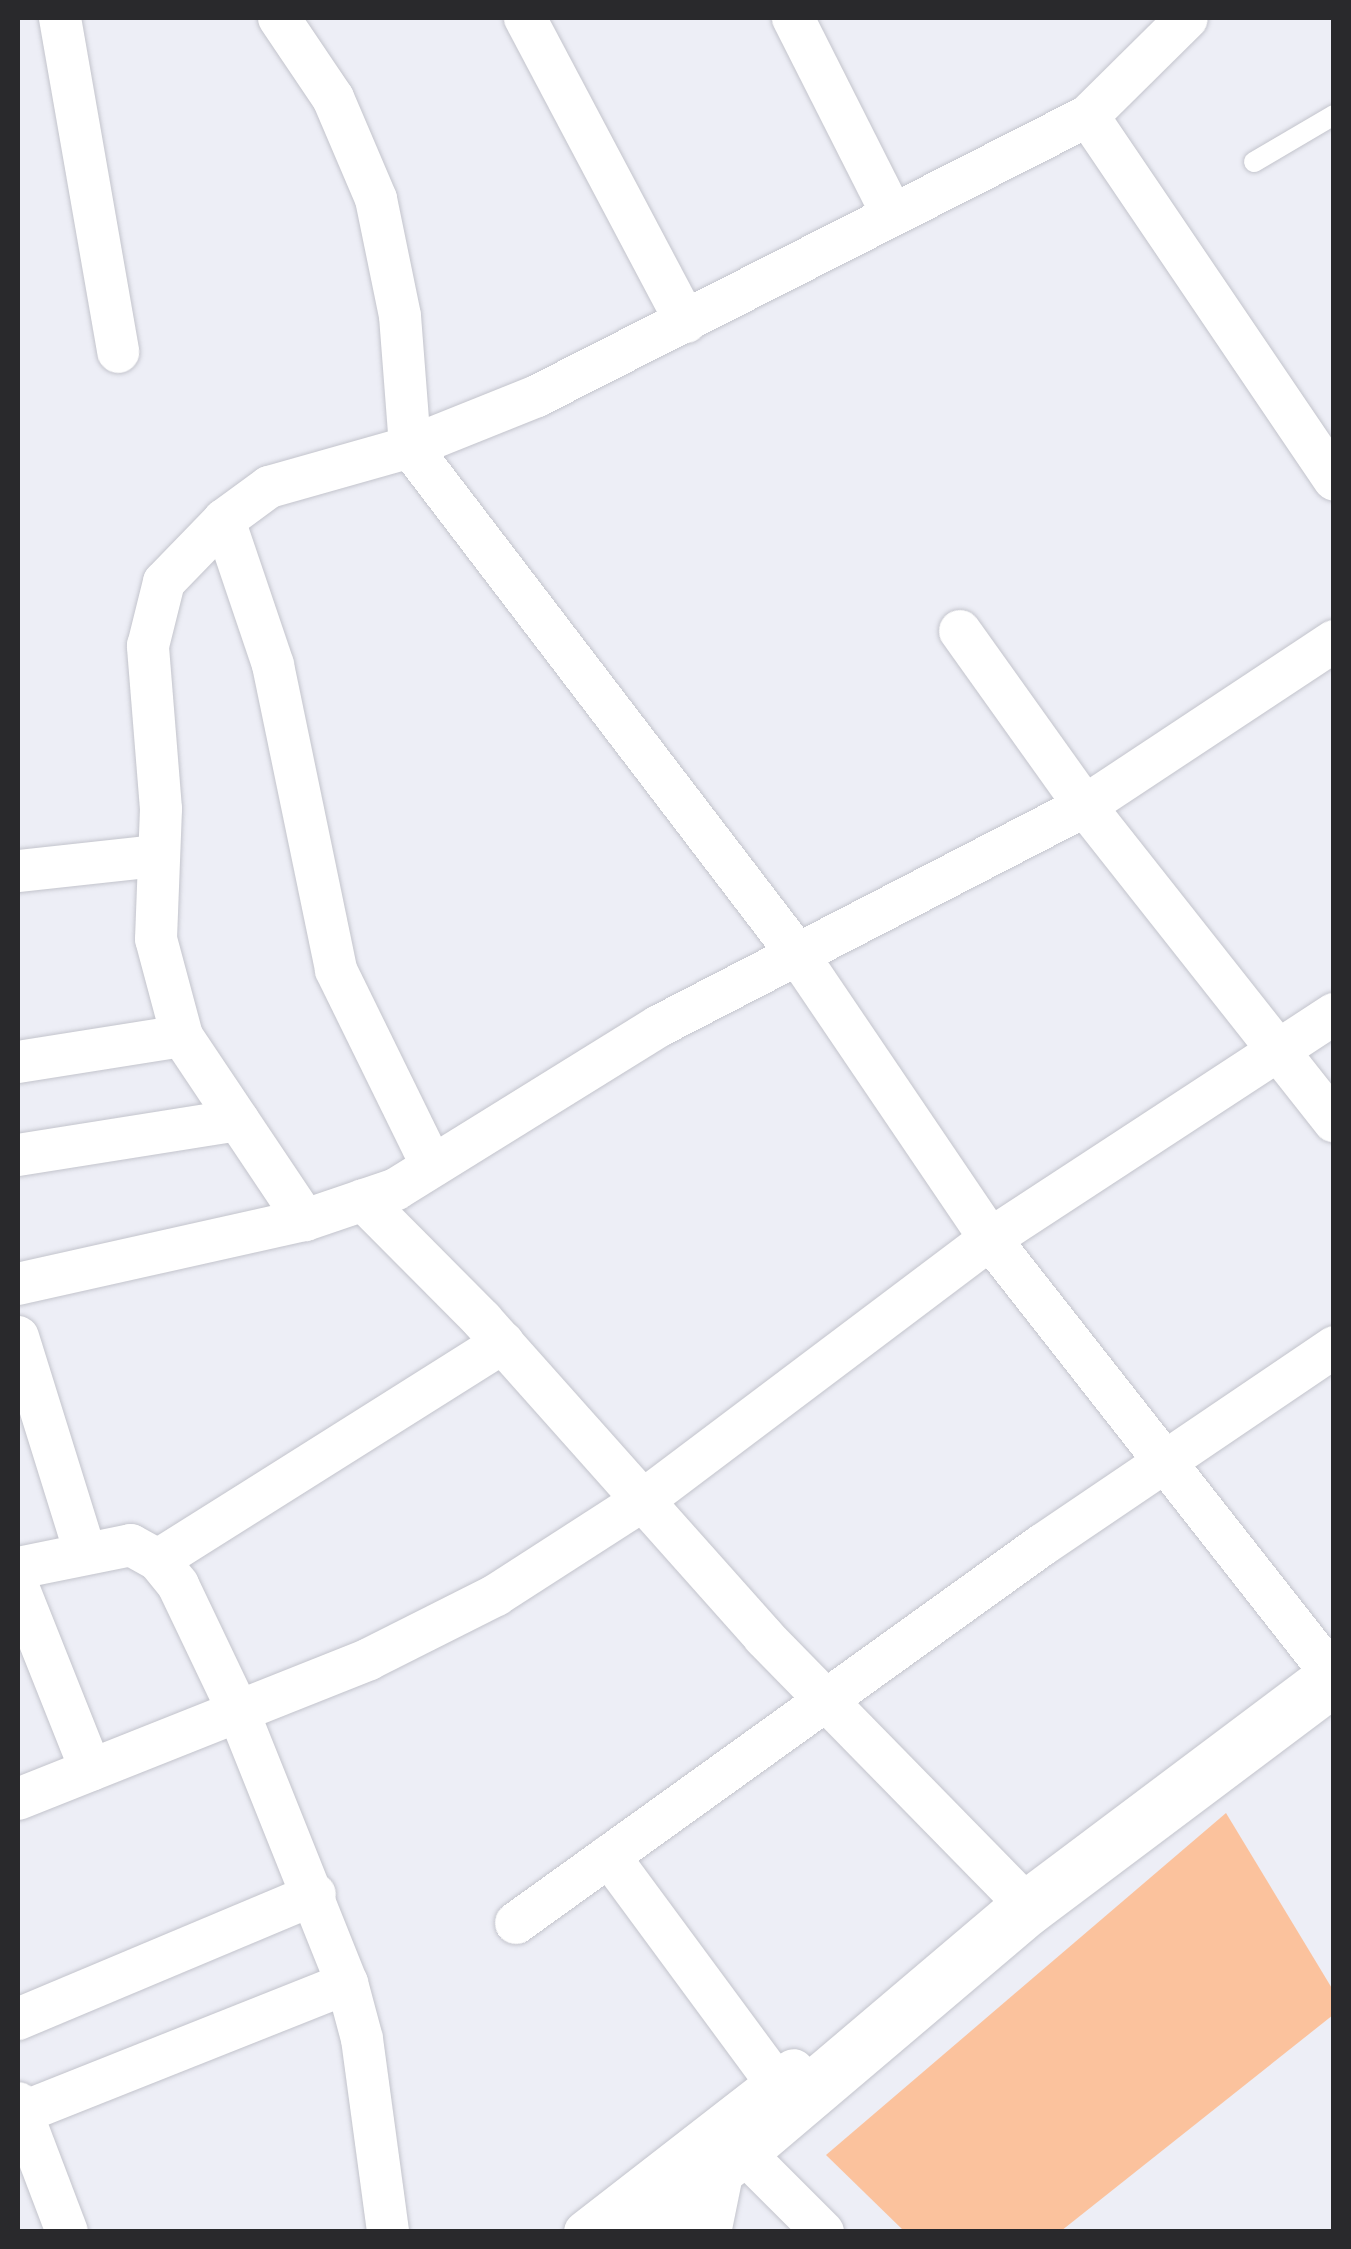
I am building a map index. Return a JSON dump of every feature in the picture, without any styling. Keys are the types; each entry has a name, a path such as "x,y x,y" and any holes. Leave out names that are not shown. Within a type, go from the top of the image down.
{"main road":[{"path":"633,2232 710,2186 1019,1899 1334,1677"}],"street":[{"path":"60,18 118,352"},
{"path":"279,18 333,98 376,199 400,316 410,447 798,955 990,1239 1334,1677"},
{"path":"525,18 686,322"},
{"path":"793,18 892,214"},
{"path":"305,1220 182,1036 156,939 161,809 148,646 164,582 224,520 269,487 410,447 537,396 1088,116 1187,18"},
{"path":"1088,116 1334,479"},
{"path":"224,520 273,664 336,970 432,1166"},
{"path":"960,631 1085,806 1276,1054 1334,1121"},
{"path":"18,1284 305,1220 363,1200 432,1166 659,1026 1085,806 1334,641"},
{"path":"18,871 157,856"},
{"path":"18,1799 369,1659 496,1595 645,1499 990,1239 1334,1014"},
{"path":"18,1062 182,1036"},
{"path":"18,1155 238,1120"},
{"path":"363,1200 502,1343 826,1702 1019,1899 585,2232"},
{"path":"18,1337 84,1550"},
{"path":"158,1560 502,1343"},
{"path":"516,1923 1042,1544 1334,1347"},
{"path":"18,1568 84,1550 131,1544 158,1560 178,1585 238,1711 348,1983 362,2039 388,2232"},
{"path":"18,1586 90,1770"},
{"path":"609,1856 776,2084"},
{"path":"18,2019 315,1894"},
{"path":"67,2232 19,2108 348,1983"},
{"path":"710,2186 824,2232"}],"lane":[{"path":"1254,162 1334,114"}],"shaded area":[{"path":"1226,1813 1333,1990 1333,2015 1061,2231 904,2231 826,2155"}]}
